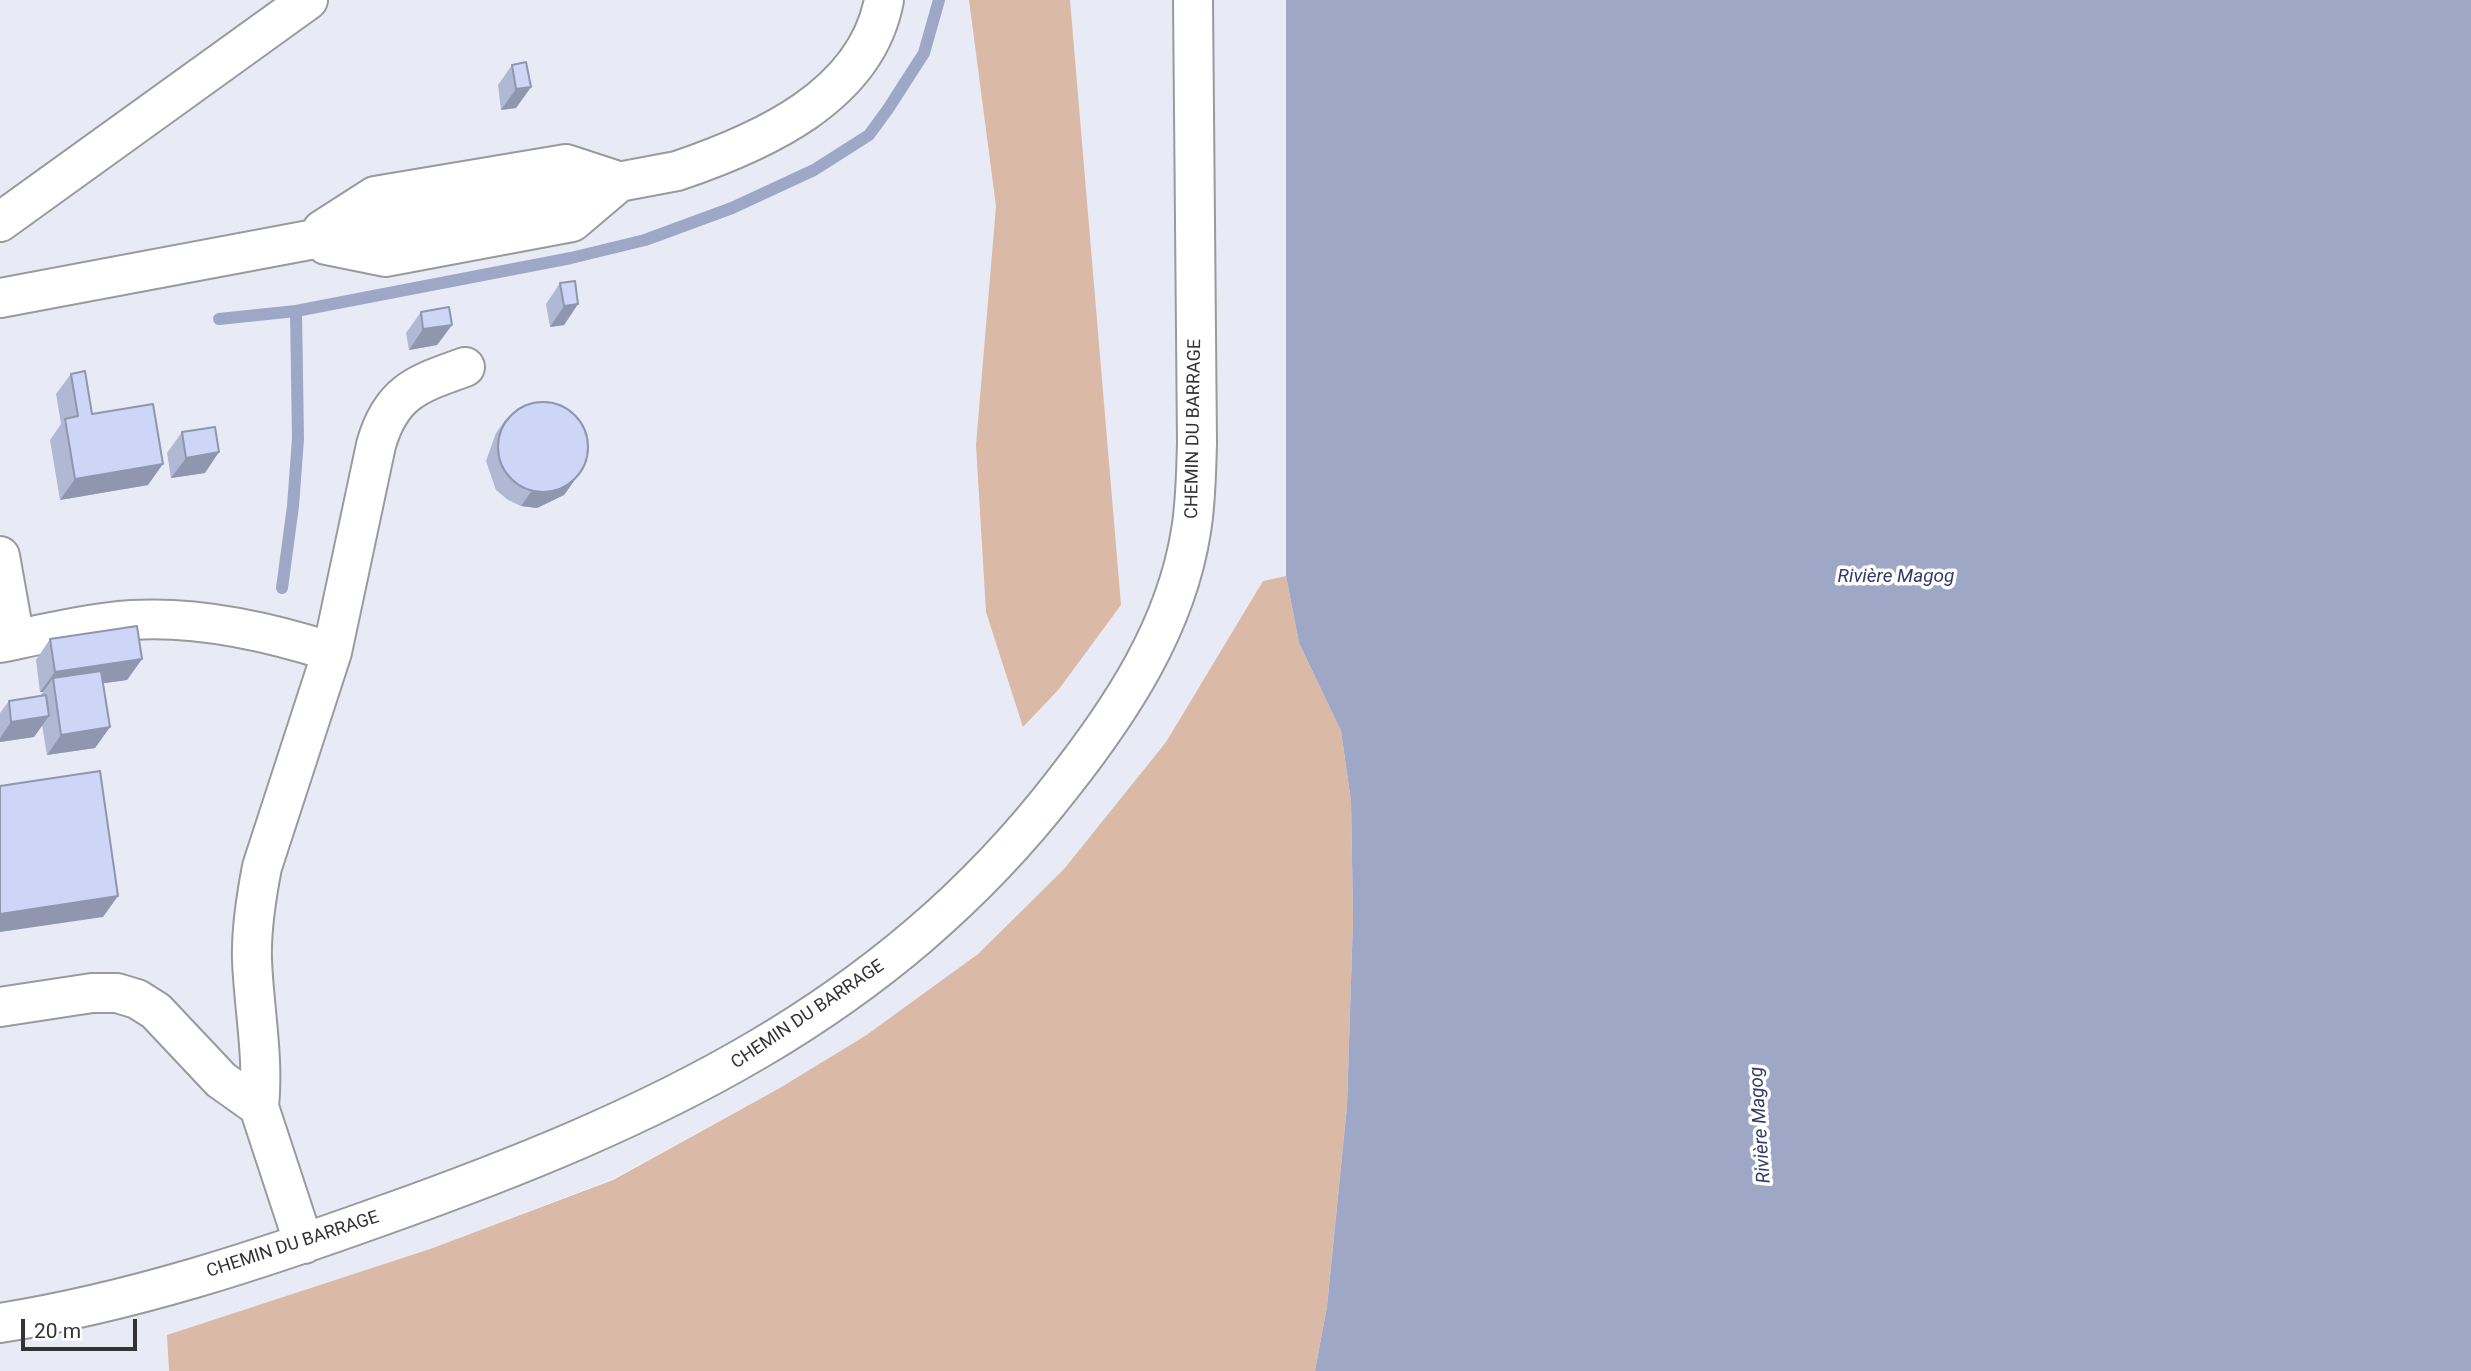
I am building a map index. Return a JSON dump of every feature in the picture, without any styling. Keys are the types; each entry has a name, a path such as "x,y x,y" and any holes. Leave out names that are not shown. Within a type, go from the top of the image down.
{"street":[{"path":"0,222 308,0"},
{"path":"0,299 306,241 385,257 572,222 620,181 688,167 732,152 783,126 831,92 862,56 882,13 884,0"},
{"name":"CHEMIN DU BARRAGE","path":"0,1323 88,1307 304,1244 474,1183 605,1130 703,1083 781,1037 884,966 961,899 1040,815 1099,736 1124,698 1158,636 1177,588 1191,533 1196,443 1193,0"},
{"path":"306,241 375,196 566,164 620,181"},
{"path":"304,1244 259,1107 262,1073 252,960 261,867 332,652 383,419 406,392 426,381 465,367"},
{"path":"0,556 7,641 110,622 163,620 223,627 332,652"},
{"path":"0,1007 92,993 117,993 137,999 156,1010 221,1080 259,1107"}],"shaded area":[{"path":"0,0 1286,0 1286,576 1263,581 1166,742 1064,869 978,954 865,1036 778,1089 613,1179 430,1249 168,1335 169,1371 0,1371"},
{"path":"969,0 1070,0 1121,605 1059,689 1023,727 986,612 976,445 996,206"},
{"path":"1286,576 1299,643 1341,731 1351,802 1353,918 1347,1106 1327,1306 1315,1371 169,1371 167,1335 430,1249 613,1180 778,1089 865,1036 978,954 1064,869 1166,742 1263,581"}],"water":[{"name":"Rivière Magog","path":"1286,0 2471,0 2471,1371 1315,1371 1327,1306 1347,1106 1353,918 1351,802 1341,731 1299,643 1286,576"}],"building":[{"path":"526,62 531,87 516,89 512,65"},
{"path":"575,281 578,304 564,306 560,283"},
{"path":"449,307 452,325 423,329 421,312"},
{"path":"85,371 92,414 153,404 163,464 75,479 65,419 78,416 71,374"},
{"path":"543,402 560,405 575,415 585,430 588,447 585,464 575,479 560,489 543,492 526,489 511,479 501,464 498,447 501,430 511,415 526,405"},
{"path":"215,427 219,452 186,458 182,432"},
{"path":"137,626 142,659 55,672 50,639"},
{"path":"101,671 110,727 61,735 53,678"},
{"path":"46,695 49,716 11,722 9,701"},
{"path":"100,771 118,896 0,914 0,786"}],"waterway":[{"path":"282,588 293,506 298,439 296,311 571,258 645,240 732,208 814,170 869,135 924,53 939,0"},
{"path":"219,319 296,311"}]}
